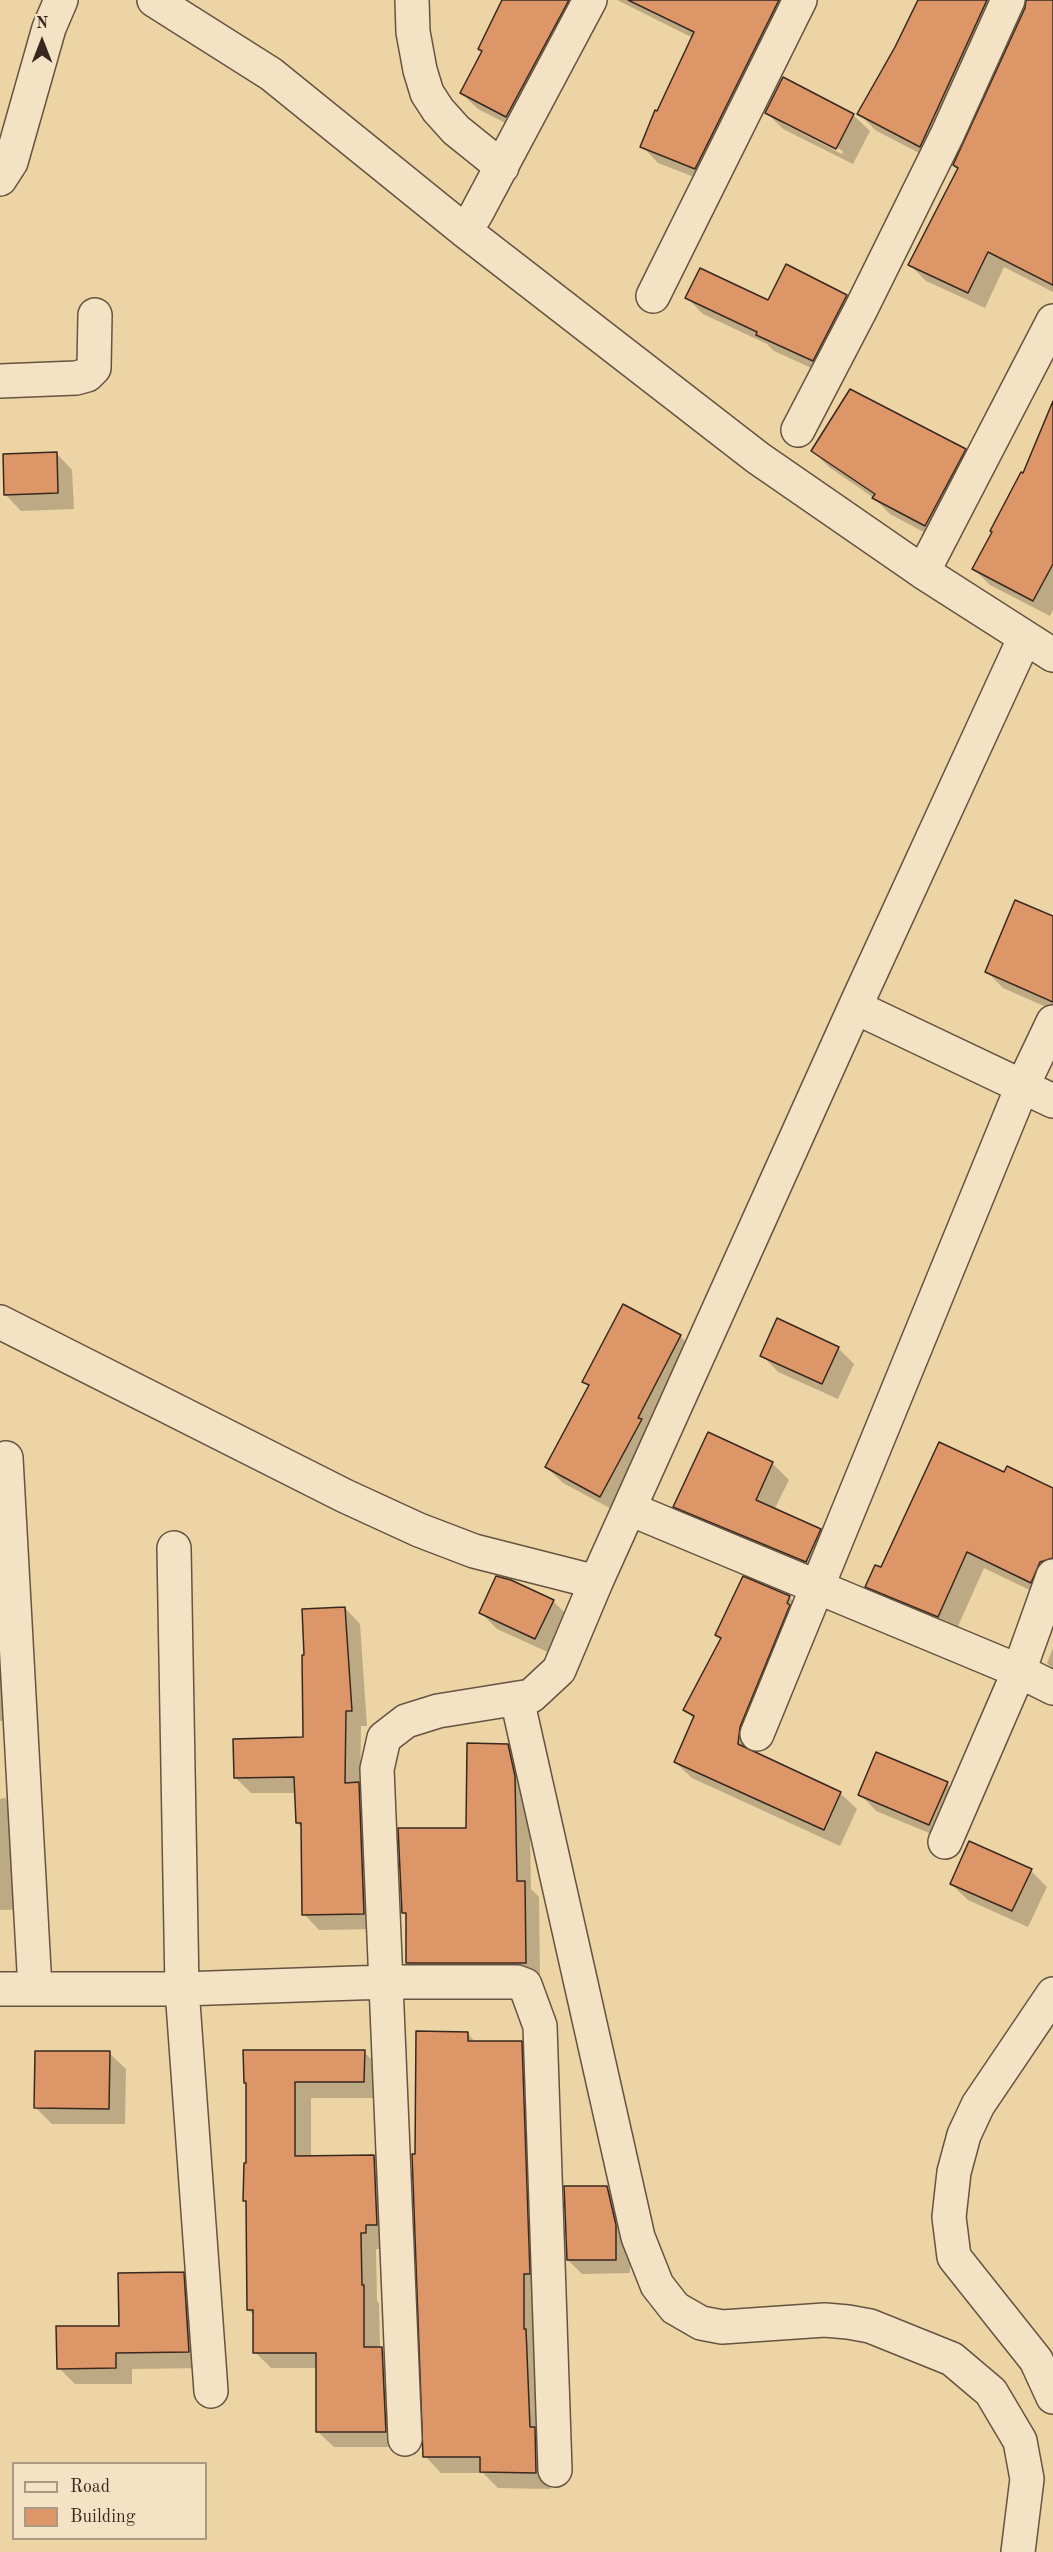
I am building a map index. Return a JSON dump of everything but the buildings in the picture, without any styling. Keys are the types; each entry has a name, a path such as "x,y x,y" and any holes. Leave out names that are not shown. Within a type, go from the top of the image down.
{"street":[{"path":"0,179 11,162 49,28 61,0"},
{"path":"154,0 271,74 465,231 758,458 923,572 1053,655"},
{"path":"412,0 413,32 427,93 438,110 456,130 502,167"},
{"path":"465,231 502,167 590,0"},
{"path":"654,296 800,0"},
{"path":"798,430 942,145 1008,0"},
{"path":"0,381 76,378 87,375 94,368 95,315"},
{"path":"923,572 1053,321"},
{"path":"405,2439 377,1769 384,1738 406,1721 438,1711 531,1696 559,1670 596,1582 855,1007 1025,637"},
{"path":"855,1007 1053,1101"},
{"path":"757,1734 1022,1087 1053,1022"},
{"path":"0,1322 345,1496 418,1530 474,1551 596,1582"},
{"path":"6,1458 35,1989"},
{"path":"630,1509 1019,1671 1053,1688"},
{"path":"174,1548 182,1999 211,2391"},
{"path":"945,1842 1019,1671 1053,1576"},
{"path":"517,1699 638,2237 657,2285 675,2308 701,2323 722,2327 825,2320 849,2322 870,2326 952,2359 991,2392 1020,2441 1027,2479 1018,2552"},
{"path":"0,2011 182,1999 386,1992 517,1982 525,1985 540,2026 542,2047 555,2470"},
{"path":"0,1989 35,1989 182,1999"},
{"path":"1053,1994 978,2105 964,2135 954,2172 949,2217 954,2257 1036,2360 1053,2397"}]}
